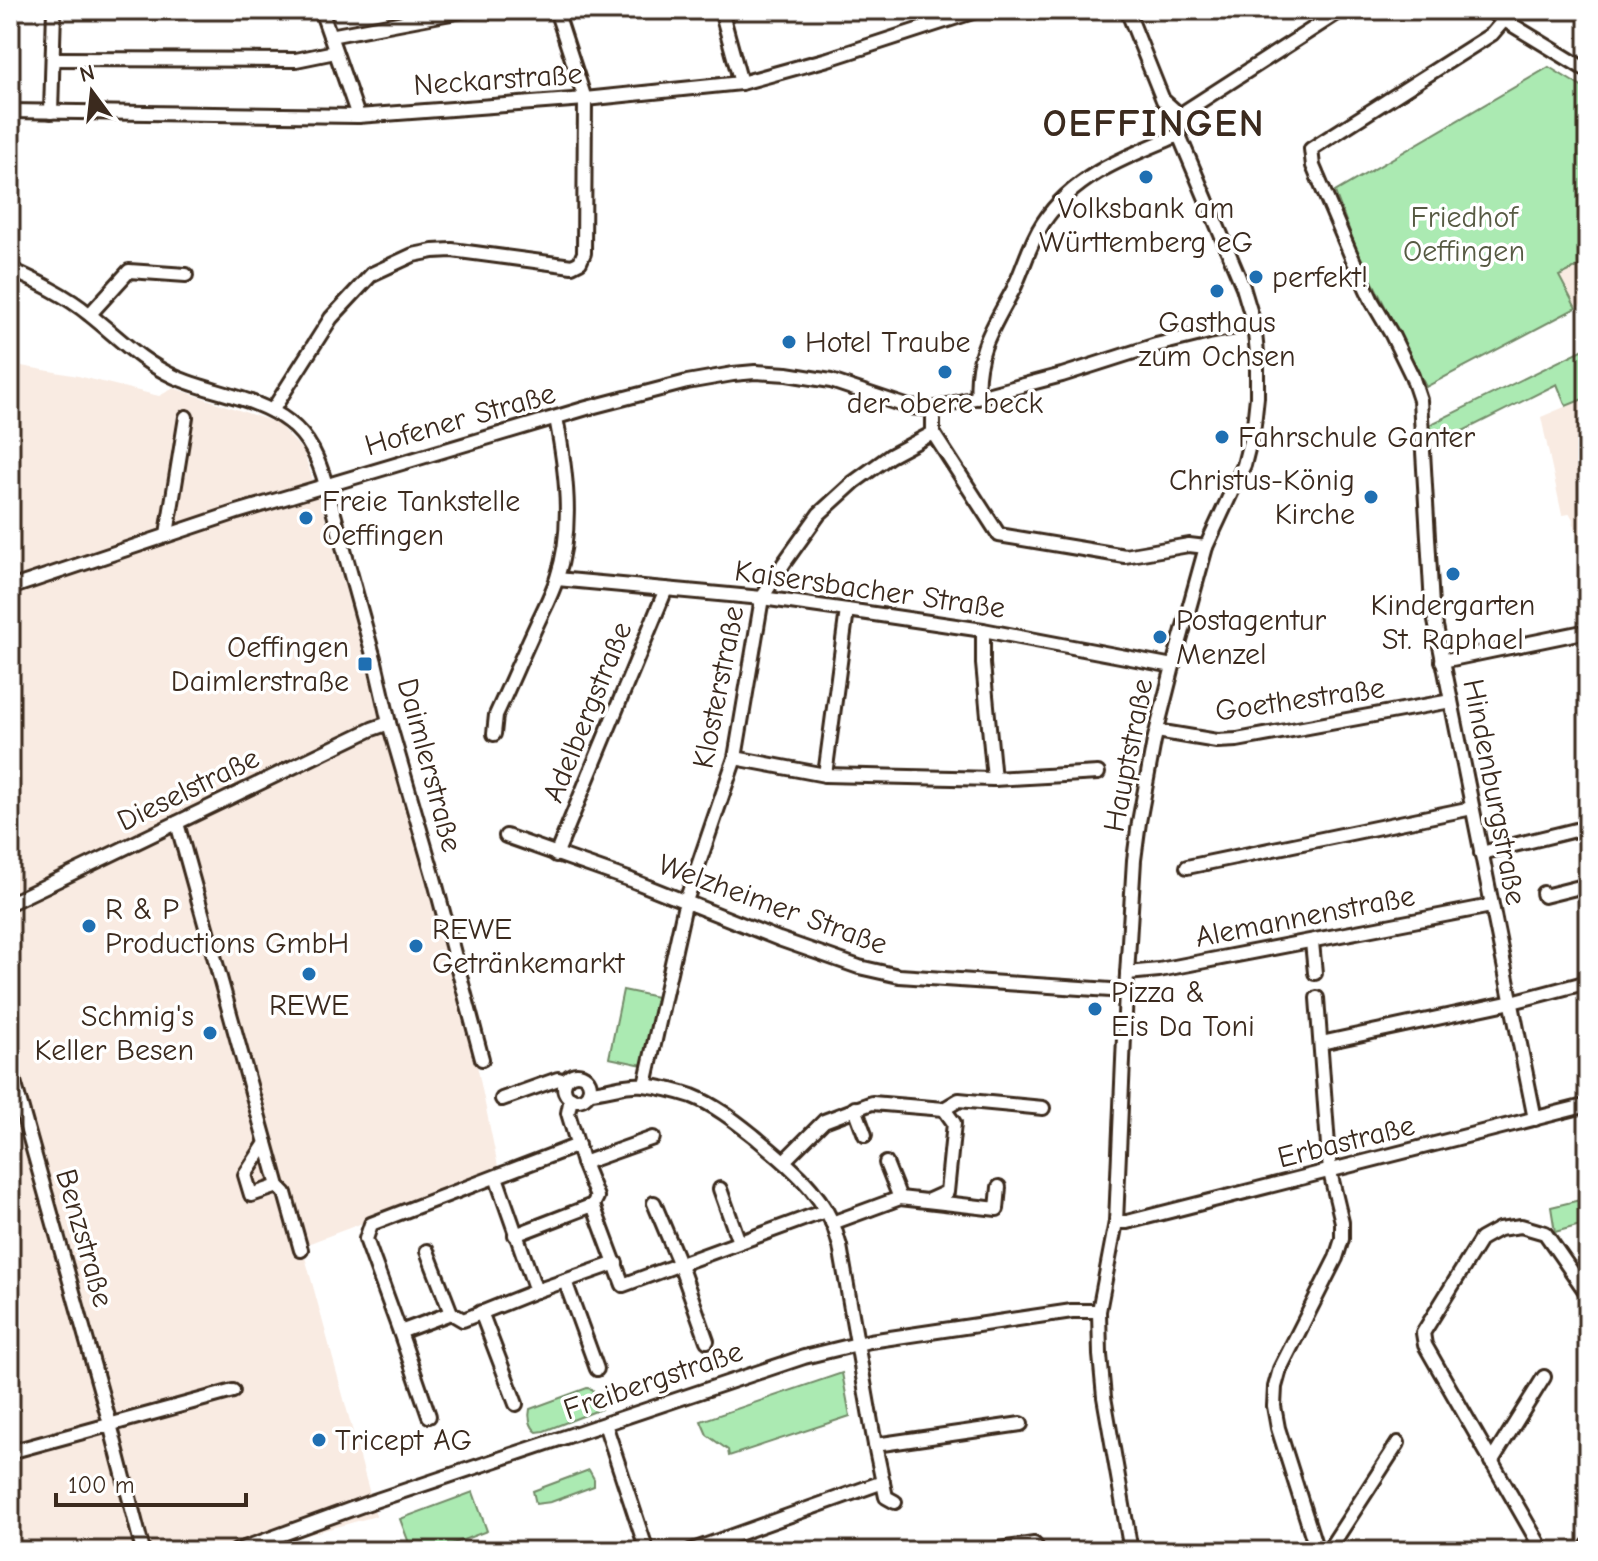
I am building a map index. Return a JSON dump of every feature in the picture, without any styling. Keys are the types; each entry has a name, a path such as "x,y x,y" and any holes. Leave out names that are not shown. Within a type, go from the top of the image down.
{"street":[{"path":"51,112 54,10"},
{"path":"321,10 358,116"},
{"path":"330,36 467,10"},
{"path":"272,411 331,318 372,274 398,260 433,251 452,250 572,266 580,262 584,253 585,227 585,99 556,10"},
{"path":"721,10 741,83"},
{"name":"Neckarstraße","path":"10,111 358,116 585,99 741,83 828,59 979,10"},
{"path":"1127,10 1163,100 1181,116"},
{"path":"978,398 976,379 983,349 1015,285 1030,246 1042,224 1068,193 1088,177 1179,135 1181,116 1187,110 1342,10"},
{"path":"1488,10 1588,71"},
{"name":"Hindenburgstraße","path":"1504,20 1492,34 1311,149 1313,166 1325,195 1372,301 1412,376 1420,400 1432,604 1535,1119"},
{"path":"53,59 296,60 335,52"},
{"name":"Hauptstraße","path":"1130,1551 1104,1397 1099,1311 1116,1222 1127,973 1139,822 1157,731 1206,547 1244,465 1257,397 1254,324 1243,287 1179,135"},
{"name":"Daimlerstraße","path":"10,269 53,289 90,314 145,360 175,377 272,411 298,429 310,444 326,485 482,1059"},
{"path":"90,314 129,271 186,275"},
{"path":"1206,547 1189,545 1125,556 999,535 933,433 933,409 1170,342 1254,324"},
{"name":"Hofener Straße","path":"10,588 167,534 326,485 687,382 755,372 787,374 831,381 909,407 933,409"},
{"path":"167,534 186,417"},
{"path":"494,734 496,715 557,579 565,539 567,499 556,418"},
{"name":"Klosterstraße","path":"645,1085 685,905 735,758 762,598 819,514 854,482 890,456 933,433"},
{"name":"Kaisersbacher Straße","path":"557,579 762,598 847,610 983,630 1173,666"},
{"name":"Adelbergstraße","path":"556,855 666,589"},
{"path":"825,775 847,610"},
{"path":"983,630 983,664 994,779"},
{"path":"1442,661 1588,631"},
{"name":"Goethestraße","path":"1157,731 1217,741 1237,740 1451,701"},
{"name":"Dieselstraße","path":"10,903 389,723"},
{"path":"735,758 825,775 994,779 1098,773"},
{"path":"1187,867 1472,808"},
{"path":"177,823 278,1186 285,1193 301,1250"},
{"path":"1481,853 1588,827"},
{"name":"Welzheimer Straße","path":"506,836 631,880 685,905 859,967 899,976 1126,991"},
{"path":"1543,893 1544,896 1588,885"},
{"name":"Alemannenstraße","path":"1127,973 1312,942 1491,906"},
{"path":"1312,942 1315,973"},
{"path":"1321,1043 1512,1002 1588,982"},
{"path":"1317,998 1330,1172 1342,1222 1342,1239 1336,1258 1280,1369 1274,1406 1317,1551"},
{"name":"Benzstraße","path":"10,1067 143,1551"},
{"path":"575,1074 582,1075 590,1085 589,1092 578,1100 571,1098 566,1094 565,1081 575,1074"},
{"path":"502,1099 558,1079 565,1081"},
{"path":"589,1092 627,1084 689,1095 728,1115 803,1179 829,1217 840,1246 886,1497 895,1502"},
{"path":"515,1235 593,1205 597,1197 568,1113 571,1098"},
{"path":"784,1161 824,1121 872,1103 944,1109 959,1100 1043,1108"},
{"name":"Erbastraße","path":"1116,1222 1127,1222 1330,1172 1588,1105"},
{"path":"855,1108 865,1135"},
{"path":"927,1201 947,1192 954,1123 944,1109"},
{"path":"583,1163 653,1138"},
{"path":"266,1143 245,1175 251,1195 278,1186"},
{"path":"429,1416 366,1239 371,1224 578,1145"},
{"path":"886,1163 900,1198"},
{"path":"496,1177 536,1291"},
{"path":"593,1205 623,1285 739,1242 900,1198 997,1209 999,1187"},
{"path":"720,1189 739,1242"},
{"path":"654,1203 707,1341"},
{"path":"1543,1551 1425,1345 1423,1333 1481,1239 1499,1229 1521,1226 1545,1233 1588,1295"},
{"path":"427,1251 451,1313 463,1320 616,1263"},
{"path":"565,1281 597,1369"},
{"name":"Freibergstraße","path":"236,1551 371,1502 804,1357 857,1343 1072,1311 1099,1311"},
{"path":"481,1312 516,1404"},
{"path":"400,1332 451,1313"},
{"path":"1491,1462 1544,1377"},
{"path":"10,1452 233,1391"},
{"path":"605,1424 647,1551"},
{"path":"875,1445 1021,1424"},
{"path":"1328,1551 1398,1443"},
{"path":"690,1551 883,1482"},
{"path":"985,1551 1034,1544 1039,1551"},
{"path":"1584,1551 1588,1545"}],"shaded area":[{"path":"1588,262 1588,301 1576,308 1559,276"},
{"path":"10,364 78,376 159,396 174,388 277,423 303,451 321,503 469,1027 499,1171 302,1246 376,1516 248,1551 10,1551"},
{"path":"1588,397 1588,564 1583,565 1573,519 1570,514 1562,515 1541,417"}],"green space":[{"name":"Friedhof Oeffingen","path":"1549,67 1588,91 1588,262 1559,276 1576,308 1426,387 1358,253 1335,192"},
{"path":"1588,347 1588,397 1566,406 1557,384 1451,437 1430,439 1429,425"},
{"path":"623,990 657,997 643,1065 609,1058"},
{"path":"1588,1198 1588,1223 1555,1232 1551,1207"},
{"path":"842,1373 850,1416 729,1456 728,1450 707,1435 701,1421"},
{"path":"587,1388 592,1389 601,1402 601,1409 544,1431 537,1432 533,1427 529,1418 530,1409"},
{"path":"589,1470 594,1486 551,1502 536,1504 533,1491"},
{"path":"473,1492 487,1531 434,1551 412,1551 400,1519"}],"place":[{"name":"Volksbank am Württemberg eG","path":"1146,177"},
{"name":"perfekt!","path":"1256,277"},
{"name":"Gasthaus zum Ochsen","path":"1217,291"},
{"name":"Hotel Traube","path":"789,342"},
{"name":"der obere beck","path":"945,372"},
{"name":"Fahrschule Ganter","path":"1222,437"},
{"name":"Christus-König Kirche","path":"1371,497"},
{"name":"Freie Tankstelle Oeffingen","path":"306,518"},
{"name":"Kindergarten St. Raphael","path":"1453,574"},
{"name":"Postagentur Menzel","path":"1160,637"},
{"name":"Oeffingen Daimlerstraße","path":"365,664"},
{"name":"R & P Productions GmbH","path":"89,926"},
{"name":"REWE Getränkemarkt","path":"416,946"},
{"name":"REWE","path":"309,974"},
{"name":"Pizza & Eis Da Toni","path":"1095,1009"},
{"name":"Schmig's Keller Besen","path":"210,1033"},
{"name":"Tricept AG","path":"319,1440"}],"district":[{"name":"OEFFINGEN","path":"1154,123"}]}
